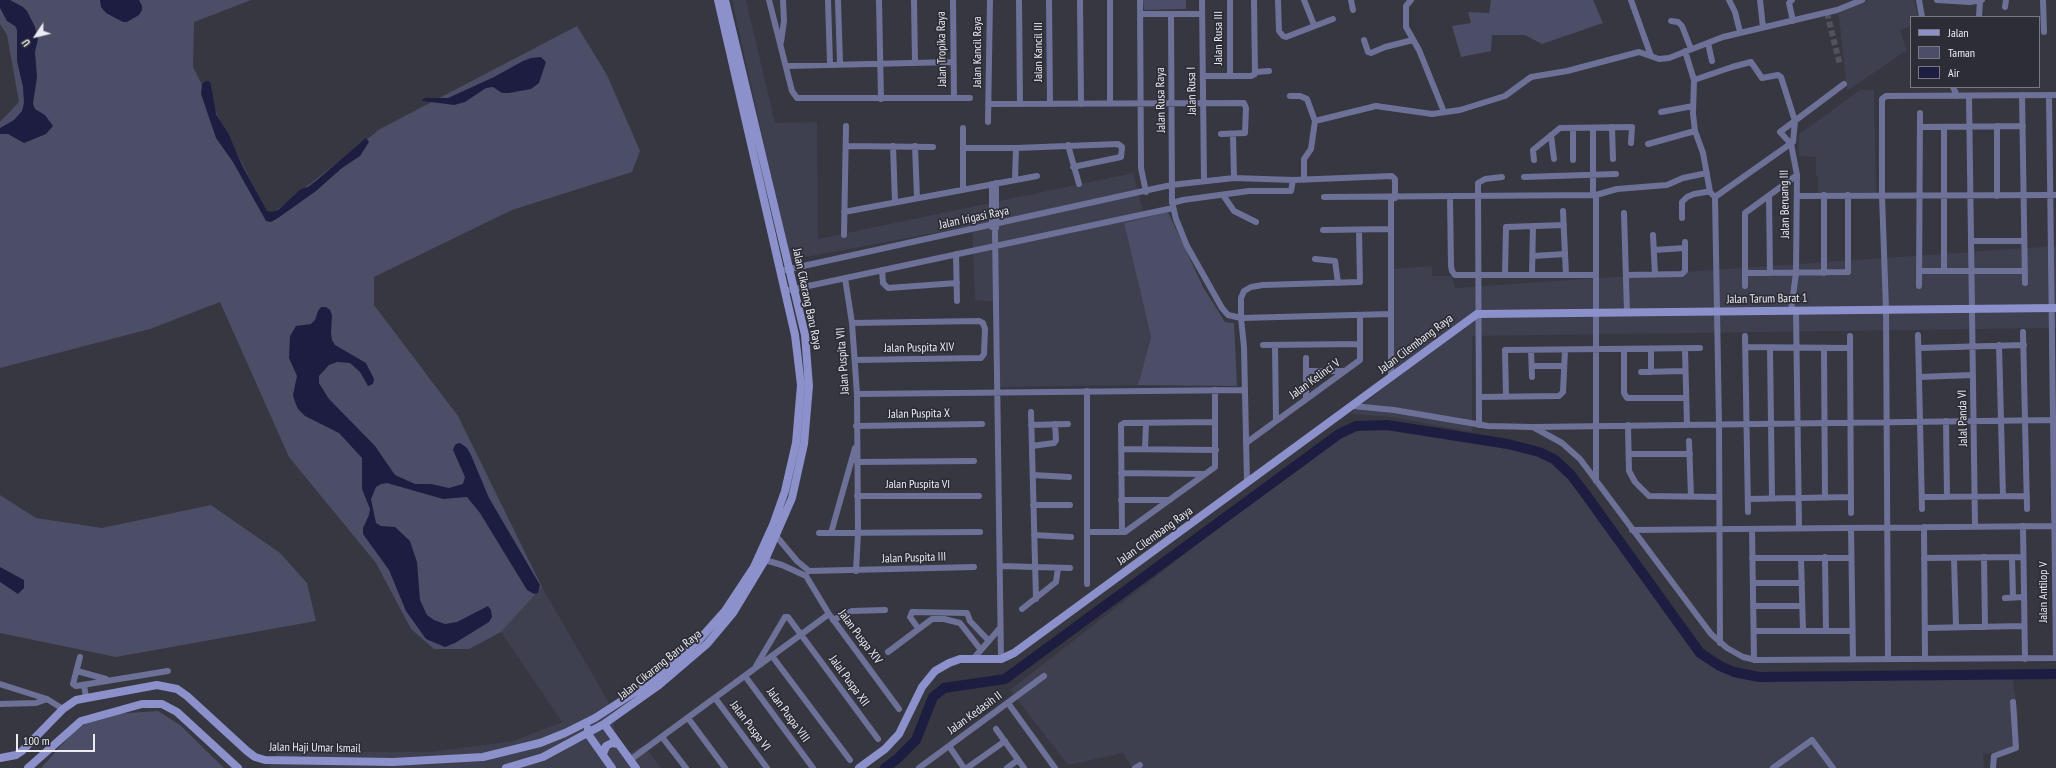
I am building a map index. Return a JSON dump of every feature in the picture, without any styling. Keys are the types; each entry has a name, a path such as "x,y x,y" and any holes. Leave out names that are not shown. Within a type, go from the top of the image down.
{"main road":[{"name":"Jalan Cikarang Baru Raya","path":"596,717 654,680 700,640 725,611 754,567 770,532 785,491 796,443 801,385 795,335 718,0"},
{"name":"Jalan Cikarang Baru Raya","path":"604,724 659,685 707,644 733,613 777,537 792,498 804,444 809,386 805,335 725,0"},
{"path":"789,304 798,304"},
{"name":"Jalan Tarum Barat 1","path":"1477,314 2054,308"},
{"name":"Jalan Cilembang Raya","path":"1001,659 1018,650 1477,314"},
{"path":"859,768 885,749 899,734 922,687 935,671 949,663 974,658 1001,659"},
{"name":"Jalan Haji Umar Ismail","path":"0,758 16,755 22,751 63,709 76,700 157,685 177,689 187,696 247,751 255,756 275,760 393,762 483,757 540,743 565,733 596,717"},
{"path":"28,768 81,720 142,704 162,704 178,712 238,768"},
{"path":"596,717 589,726 588,734 612,768"},
{"path":"506,768 543,757 604,724 636,768"},
{"path":"603,754 606,746 612,743 618,744"}],"street":[{"path":"770,0 792,91 797,98 970,98"},
{"path":"781,43 783,31 783,0"},
{"path":"828,0 830,64"},
{"path":"838,0 840,63"},
{"path":"879,0 881,99"},
{"path":"914,0 915,63"},
{"name":"Jalan Tropika Raya","path":"952,0 954,98"},
{"name":"Jalan Kancil Raya","path":"988,122 990,0"},
{"path":"1019,0 1020,104"},
{"name":"Jalan Kancil III","path":"1049,0 1050,104"},
{"path":"1080,0 1081,104"},
{"path":"1110,0 1110,104"},
{"path":"1140,0 1142,168 1146,192"},
{"name":"Jalan Rusa I","path":"1202,0 1204,181"},
{"name":"Jalan Rusa III","path":"1230,0 1230,76"},
{"path":"1254,0 1255,72"},
{"path":"1278,0 1279,31 1283,36 1288,36 1333,19"},
{"path":"1304,0 1314,26"},
{"path":"1351,0 1353,10"},
{"path":"1411,0 1406,6 1405,23 1444,112"},
{"path":"1631,0 1651,56"},
{"path":"1729,0 1735,12 1740,32"},
{"path":"1760,0 1763,27"},
{"path":"1792,0 1789,3 1793,21"},
{"path":"1315,121 1376,106 1432,114 1478,106 1497,99 1531,77 1567,71 1639,52 1663,60 1740,32 1837,10 1862,0"},
{"path":"1919,0 1922,16"},
{"path":"1937,0 1981,1 1979,16"},
{"path":"2005,7 2006,0"},
{"path":"2043,0 2044,32"},
{"path":"1140,14 1202,14"},
{"name":"Jalan Rusa Raya","path":"1171,14 1171,193 1176,219 1187,246 1210,288 1228,315 1241,318"},
{"path":"1671,21 1678,22 1682,26 1688,50 1694,80 1693,106 1695,131 1703,152 1712,195 1719,424 1720,643"},
{"path":"1364,40 1368,52 1371,53 1386,47 1413,40"},
{"path":"1708,43 1712,61"},
{"path":"787,66 840,63 880,64 953,62"},
{"path":"1682,218 1682,202 1684,199 1694,194 1712,195 1791,144 1794,139 1794,127 1781,77 1778,75 1762,78 1751,62 1694,80"},
{"path":"1203,76 1251,76 1255,72 1269,71"},
{"path":"1791,144 1783,136 1782,130 1794,127 1844,84"},
{"path":"1953,88 1957,96"},
{"path":"2022,95 2025,283"},
{"name":"Jalan Antilop V","path":"2049,95 2053,195 2056,658"},
{"path":"1888,659 1886,310 1882,195 1883,97 2056,95"},
{"path":"1290,96 1300,96 1307,100 1315,121 1311,149 1304,159 1304,180"},
{"name":"Jalal Panda VI","path":"1969,96 1975,526"},
{"path":"989,104 1244,104 1246,108 1246,132 1244,134 1221,134"},
{"path":"1661,112 1693,106"},
{"path":"1919,286 1920,114"},
{"path":"844,235 846,126"},
{"path":"1996,126 1998,196"},
{"path":"1920,127 2023,126"},
{"path":"1612,127 1613,159"},
{"path":"1534,160 1533,150 1560,128 1632,127 1632,143"},
{"path":"1944,127 1944,271"},
{"path":"963,128 963,190"},
{"path":"1573,128 1573,160"},
{"path":"1593,128 1596,275 1596,481"},
{"path":"1648,144 1695,131"},
{"path":"1233,134 1234,178"},
{"path":"1551,135 1554,159"},
{"path":"964,148 1016,148 1118,144 1122,147 1121,157 1073,167"},
{"name":"Jalan Beruang III","path":"1791,144 1797,175 1796,273 1793,311 1796,348 1799,528"},
{"path":"1068,145 1079,184"},
{"path":"846,146 933,147"},
{"path":"892,146 895,202"},
{"path":"915,146 917,198"},
{"path":"1015,180 1016,148"},
{"path":"1524,177 1616,174"},
{"path":"1745,286 1745,213 1797,175"},
{"path":"844,212 1037,176"},
{"name":"Jalan Irigasi Raya","path":"781,271 1146,192 1171,185 1204,181 1234,178 1304,180 1392,176 1395,179 1396,186 1393,198"},
{"path":"1479,425 1477,314 1479,181 1502,177"},
{"path":"1324,197 1393,198 1595,195 1617,189 1666,185 1683,178 1708,177"},
{"path":"785,290 995,246 1173,204 1249,191 1291,191 1293,180"},
{"path":"994,184 1001,659"},
{"path":"1223,195 1234,211 1256,222"},
{"path":"1824,195 1824,273"},
{"path":"1745,273 1824,273 1849,271 1848,195"},
{"path":"1797,196 2053,195"},
{"path":"1450,196 1451,270 1458,275 1596,275"},
{"path":"1769,196 1770,273"},
{"path":"1391,378 1391,229 1393,198"},
{"path":"1563,211 1566,275"},
{"path":"1624,213 1628,312"},
{"path":"1505,275 1505,230 1508,226 1564,225"},
{"path":"1532,275 1533,226"},
{"path":"1323,230 1391,229"},
{"path":"1247,483 1245,390 1241,318 1241,298 1244,291 1251,287 1360,282 1359,230"},
{"path":"1653,235 1655,274"},
{"path":"1971,241 2024,241"},
{"path":"1626,275 1683,274 1685,245 1654,250"},
{"path":"956,254 957,302"},
{"path":"1533,256 1565,254"},
{"path":"1315,259 1335,261 1338,283"},
{"path":"882,270 883,283 888,288 957,283"},
{"path":"1919,272 2025,271"},
{"name":"Jalan Puspita VII","path":"845,278 852,323 857,394 856,443 858,533 856,570"},
{"path":"1241,318 1391,314"},
{"name":"Jalan Kelinci V","path":"1246,443 1360,360 1360,316"},
{"name":"Jalan Puspita XIV","path":"852,323 979,321 984,323 985,329 984,357 982,358 855,360"},
{"path":"2023,332 2027,509"},
{"path":"1918,335 1922,509"},
{"path":"1745,336 1748,512"},
{"path":"1850,336 1851,513"},
{"path":"1263,346 1360,344"},
{"path":"1999,345 2003,496"},
{"path":"1919,348 2024,345"},
{"path":"1275,346 1276,421"},
{"path":"1746,347 1850,348"},
{"path":"1685,348 1688,425"},
{"path":"1506,396 1505,350 1700,348"},
{"path":"1770,348 1772,498"},
{"path":"1824,348 1825,498"},
{"path":"1624,349 1624,395 1627,398 1686,398"},
{"path":"1650,349 1651,372"},
{"path":"1531,350 1532,378"},
{"path":"1479,397 1559,396 1563,392 1565,350"},
{"path":"1306,358 1306,399"},
{"path":"1532,366 1564,366"},
{"path":"1306,371 1345,371"},
{"path":"1641,372 1685,371"},
{"path":"1919,377 1973,375"},
{"path":"1086,532 1125,532 1215,467 1215,390"},
{"path":"857,394 1245,390"},
{"path":"1086,584 1087,391"},
{"path":"1353,406 1479,425 1596,426 2054,420"},
{"path":"1031,412 1036,598"},
{"path":"1122,532 1121,425 1124,423 1215,422"},
{"path":"1946,422 1947,497"},
{"path":"1145,449 1146,423"},
{"name":"Jalan Puspita X","path":"856,426 982,424"},
{"path":"1032,446 1054,443 1056,440 1055,424"},
{"path":"1031,425 1068,424"},
{"path":"1628,425 1631,475 1649,496 1719,497"},
{"path":"1533,426 1562,442 1571,450 1711,634 1720,643 1734,653 1754,660 2056,658"},
{"path":"1689,441 1690,496"},
{"name":"Jalan Puspita VII","path":"831,533 856,443"},
{"path":"1121,449 1216,450"},
{"path":"1629,454 1690,454"},
{"path":"857,462 974,461"},
{"path":"1121,473 1206,474"},
{"path":"1033,475 1069,477"},
{"name":"Jalan Puspita VI","path":"857,496 979,496"},
{"path":"1922,497 2027,496"},
{"path":"1748,499 1851,497"},
{"path":"1121,500 1170,500"},
{"path":"1034,505 1070,505"},
{"path":"1632,530 1851,528 1888,526 2055,526"},
{"path":"2023,526 2023,626 2025,659"},
{"path":"1924,527 1925,658"},
{"path":"1851,528 1853,659"},
{"path":"1752,529 1753,606 1755,631 1754,660"},
{"path":"819,533 980,532"},
{"path":"1034,535 1071,537"},
{"path":"777,537 807,573"},
{"path":"1984,557 1985,627"},
{"path":"2012,557 2013,597"},
{"path":"1924,558 2023,557"},
{"path":"1752,558 1851,558"},
{"path":"1801,558 1803,631"},
{"path":"1825,558 1826,631"},
{"path":"1954,558 1956,627"},
{"path":"765,560 807,573"},
{"path":"1000,566 1070,568"},
{"name":"Jalan Puspita III","path":"807,573 856,570 974,567"},
{"path":"1022,608 1056,582 1058,568"},
{"name":"Jalan Puspa XIV","path":"807,573 832,617 900,708"},
{"path":"1753,583 1802,583"},
{"path":"2005,598 2023,597"},
{"path":"1753,606 1802,606"},
{"path":"630,760 664,739 688,718 801,635 832,617 852,611 885,610"},
{"path":"918,628 910,617 912,612 967,613 970,621 989,641"},
{"name":"Jalal Puspa XII","path":"754,669 785,617 790,618 878,739"},
{"path":"888,652 918,628 932,619 952,620 964,626 981,650"},
{"path":"964,626 970,621"},
{"path":"1925,628 2023,626"},
{"path":"974,658 1000,628"},
{"path":"1755,631 1852,630"},
{"path":"772,656 850,760"},
{"path":"80,657 73,684 76,686 168,671"},
{"path":"77,671 107,680"},
{"name":"Jalan Puspa VIII","path":"745,676 813,768"},
{"name":"Jalan Kedasih II","path":"919,768 927,766 949,746 1044,676"},
{"path":"0,684 47,699 63,709"},
{"path":"84,685 86,697"},
{"name":"Jalan Puspa VI","path":"715,698 767,768"},
{"path":"0,704 36,703 47,699"},
{"path":"1993,768 1994,756 2016,748 2014,736 2013,702"},
{"path":"1008,703 1055,768"},
{"path":"688,718 725,768"},
{"path":"996,729 1024,768"},
{"path":"664,739 686,768"},
{"path":"1773,768 1812,740 1833,768"},
{"path":"967,768 1005,741"},
{"path":"949,746 964,768"},
{"path":"1007,768 1018,760"}],"shaded area":[{"path":"732,0 746,0 775,123 817,122 818,239 1133,173 1145,218 1124,223 1151,337 1138,385 1000,387 999,302 975,300 972,226 790,260"},
{"path":"1858,0 1914,0 1918,16 1910,16 1910,26 1900,30 1907,50 1847,91 1838,9"},
{"path":"1860,90 1874,90 1876,192 1818,193 1816,157 1799,156 1799,134"},
{"path":"2056,246 2056,328 1472,336 1472,432 1392,417 1350,414 1399,376 1392,367 1394,335 1391,269 1432,266 1432,276 1452,276 1455,288"},
{"path":"1387,425 1539,452 1554,459 1571,475 1700,653 1720,667 1753,676 2012,674 2018,713 2018,751 1983,754 1984,768 1132,768 1123,753 1068,765 1010,690 1339,434 1356,426"},
{"path":"542,587 608,701 616,734 629,753 644,745 661,768 269,768 277,752 430,752 513,741 562,722 501,632"}],"green space":[{"path":"0,0 251,0 194,22 193,67 269,216 380,129 577,26 607,75 640,151 632,172 512,210 374,277 374,305 458,416 542,587 501,632 469,649 434,649 411,629 376,563 289,457 220,302 150,329 0,368 0,122 19,102 7,35 0,24"},
{"path":"1143,0 1186,0 1186,9 1144,10"},
{"path":"1491,0 1593,0 1603,23 1542,44 1525,35 1492,35 1491,51 1461,57 1452,26 1471,23 1468,12 1489,13"},
{"path":"1168,212 1203,287 1225,322 1234,323 1237,386 1138,385 1151,337 1124,223"},
{"path":"0,495 36,518 102,528 211,505 280,553 307,583 316,621 116,657 0,633"},
{"path":"158,711 180,725 224,768 41,768 75,730 99,715"}],"water":[{"path":"0,0 10,0 23,7 27,11 35,27 38,39 35,52 37,77 33,104 35,109 45,115 53,126 46,134 24,143 8,134 0,134 0,128 14,120 22,111 24,103 23,87 17,61 17,30 15,26 7,21 0,8"},
{"path":"100,0 139,0 142,10 139,15 127,22 123,22 106,13 101,7"},
{"path":"541,57 546,62 539,83 531,89 502,93 493,87 486,88 465,102 454,105 423,101 422,99 448,98 494,77 523,61"},
{"path":"209,81 211,85 216,114 228,133 242,165 267,211 271,212 278,210 301,189 308,187 317,180 366,138 369,142 360,156 342,168 316,191 278,218 271,222 266,221 233,162 216,138 201,94 202,84"},
{"path":"321,307 326,307 330,310 332,315 331,333 332,340 335,345 366,363 374,379 373,384 368,386 360,372 350,363 337,362 329,365 319,376 319,383 329,399 375,446 395,475 415,484 431,484 449,488 463,484 465,477 453,450 456,444 460,443 467,448 489,498 540,585 538,593 534,594 527,590 480,513 467,497 443,499 387,483 376,487 371,499 376,523 381,526 395,527 410,541 417,562 420,600 427,615 434,620 445,624 457,622 488,606 491,610 492,617 489,622 455,643 445,647 426,639 406,611 389,570 363,534 363,528 370,509 362,489 362,458 339,433 305,416 298,409 295,402 293,395 297,376 289,358 290,336 296,326 311,324 315,320"},
{"path":"0,567 24,580 24,588 18,594 0,582"}],"waterway":[{"path":"885,768 897,759 916,740 933,697 944,688 1005,679 1339,434 1356,426 1387,425 1508,444 1539,452 1554,459 1571,475 1584,492 1700,653 1720,666 1734,672 1759,677 2056,674"}],"tunnel":[{"path":"1827,13 1840,65"}]}
